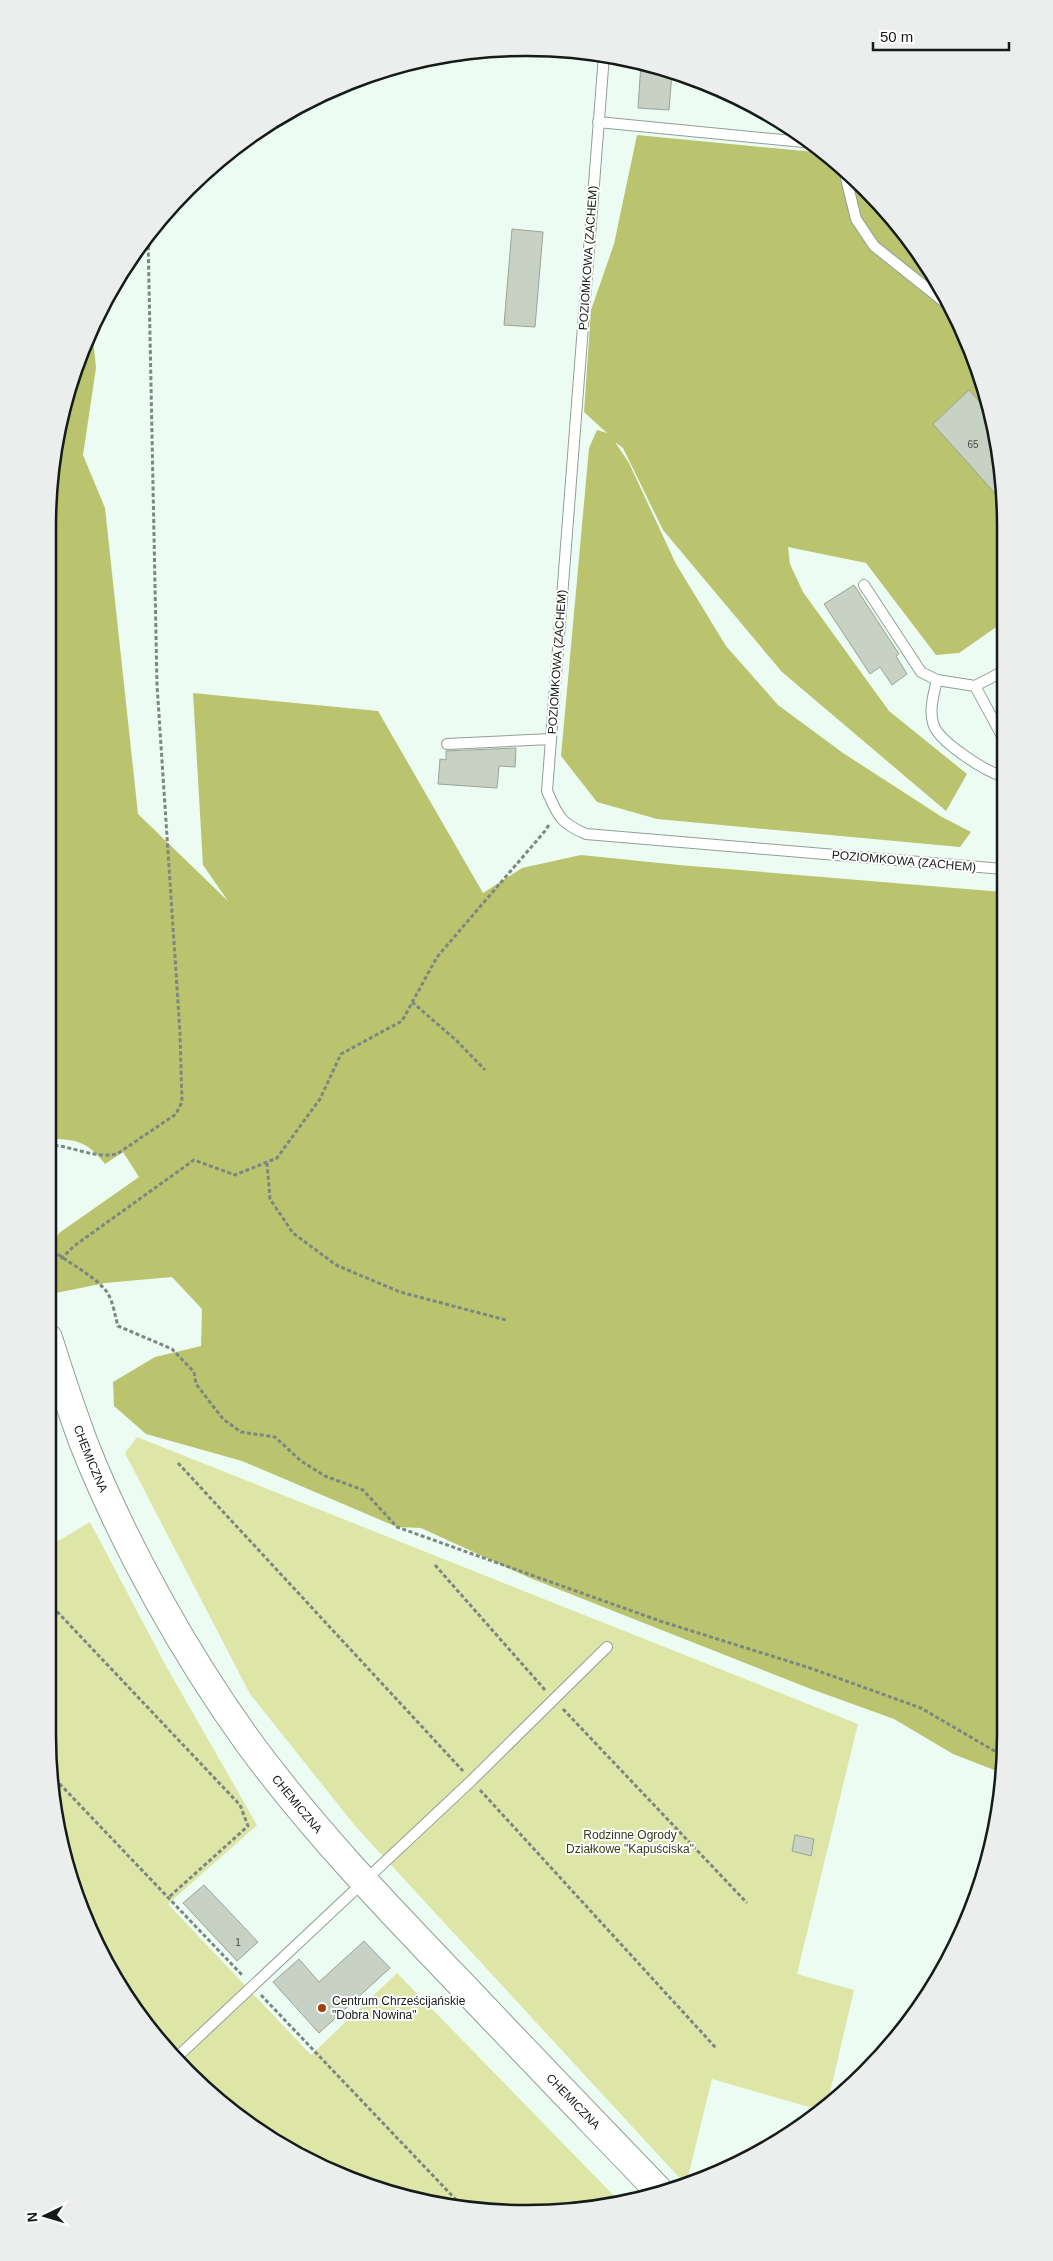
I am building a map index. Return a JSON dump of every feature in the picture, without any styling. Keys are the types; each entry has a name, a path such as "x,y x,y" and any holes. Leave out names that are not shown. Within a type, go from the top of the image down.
{"street":[{"name":"CHEMICZNA","path":"56,1362 84,1444 111,1506 154,1589 198,1667 250,1743 303,1813 364,1882 654,2187"}],"lane":[{"name":"POZIOMKOWA (ZACHEM)","path":"603,63 547,791 556,812 567,826 586,834 997,868"},
{"path":"598,122 796,141"},
{"path":"847,183 856,219 874,246 936,295"},
{"path":"864,585 921,672 937,680 975,686 997,675"},
{"path":"937,680 932,717 933,725 940,736 989,772 997,774"},
{"path":"975,686 997,727"},
{"path":"447,744 551,739"},
{"path":"181,2053 471,1781 607,1647"}],"path":[{"path":"56,1145 98,1155 117,1154 176,1114 182,1102 180,1033 157,685 153,406 148,247"},
{"path":"61,1259 74,1246 194,1160 235,1175 277,1158 320,1099 341,1054 402,1021 436,957 545,831 556,812"},
{"path":"412,1002 457,1041 485,1070"},
{"path":"266,1163 270,1199 293,1233 336,1265 400,1292 506,1320"},
{"path":"56,1254 61,1259 88,1273 108,1294 118,1326 172,1349 194,1372 196,1384 223,1419 241,1432 275,1437 301,1461 325,1476 363,1490 397,1527 660,1621 810,1668 921,1708 996,1752"},
{"path":"178,1464 716,2048"},
{"path":"435,1565 554,1700 747,1902"},
{"path":"56,1610 240,1805 245,1815 248,1826 168,1898"},
{"path":"59,1783 455,2199"}],"green space":[{"path":"637,135 811,152 837,173 880,216 900,240 934,291 961,347 972,375 988,435 996,496 997,626 959,653 936,655 866,563 788,547 790,564 803,592 889,711 967,774 946,811 782,672 663,530 623,448 615,442 629,463 676,564 726,646 778,705 843,753 942,817 971,832 960,847 657,819 597,802 561,756 589,448 597,430 607,433 584,412 591,310 614,244"},
{"path":"94,344 96,368 83,455 105,508 138,814 228,901 203,865 193,693 378,711 483,893 522,868 581,855 997,892 995,1770 953,1754 894,1719 811,1689 530,1578 421,1528 397,1527 242,1461 146,1434 114,1406 113,1382 155,1357 201,1346 202,1309 172,1277 105,1283 56,1293 56,1238 59,1233 139,1177 123,1152 105,1164 99,1156 86,1146 66,1140 56,1139 57,496 60,465 72,405"},
{"name":"Rodzinne Ogrody Działkowe \"Kapuściska\"","path":"137,1437 858,1724 797,1974 854,1990 830,2094 813,2108 712,2079 688,2176 680,2179 356,1827 250,1694 125,1453"},
{"path":"90,1522 166,1666 257,1825 168,1904 311,2055 397,1973 615,2197 557,2204 496,2204 435,2196 375,2180 347,2169 291,2142 265,2125 216,2088 173,2045 136,1996 119,1970 105,1942 81,1886 65,1826 60,1796 56,1734 56,1542"}],"building":[{"path":"641,70 671,79 669,110 638,108"},
{"path":"512,229 543,232 535,327 504,325"},
{"path":"969,390 980,402 988,435 996,494 933,424"},
{"path":"854,585 899,654 896,656 907,674 892,685 880,667 870,674 824,604"},
{"path":"516,748 515,767 499,766 497,788 438,784 440,759 446,760 446,751"},
{"path":"795,1835 814,1839 811,1856 792,1851"},
{"path":"204,1885 258,1942 237,1961 183,1903"},
{"name":"Centrum Chrześcijańskie \"Dobra Nowina\"","path":"364,1941 390,1968 319,2033 273,1982 299,1959 319,1982"}],"place":[{"name":"Centrum Chrześcijańskie \"Dobra Nowina\"","path":"322,2008"}]}
